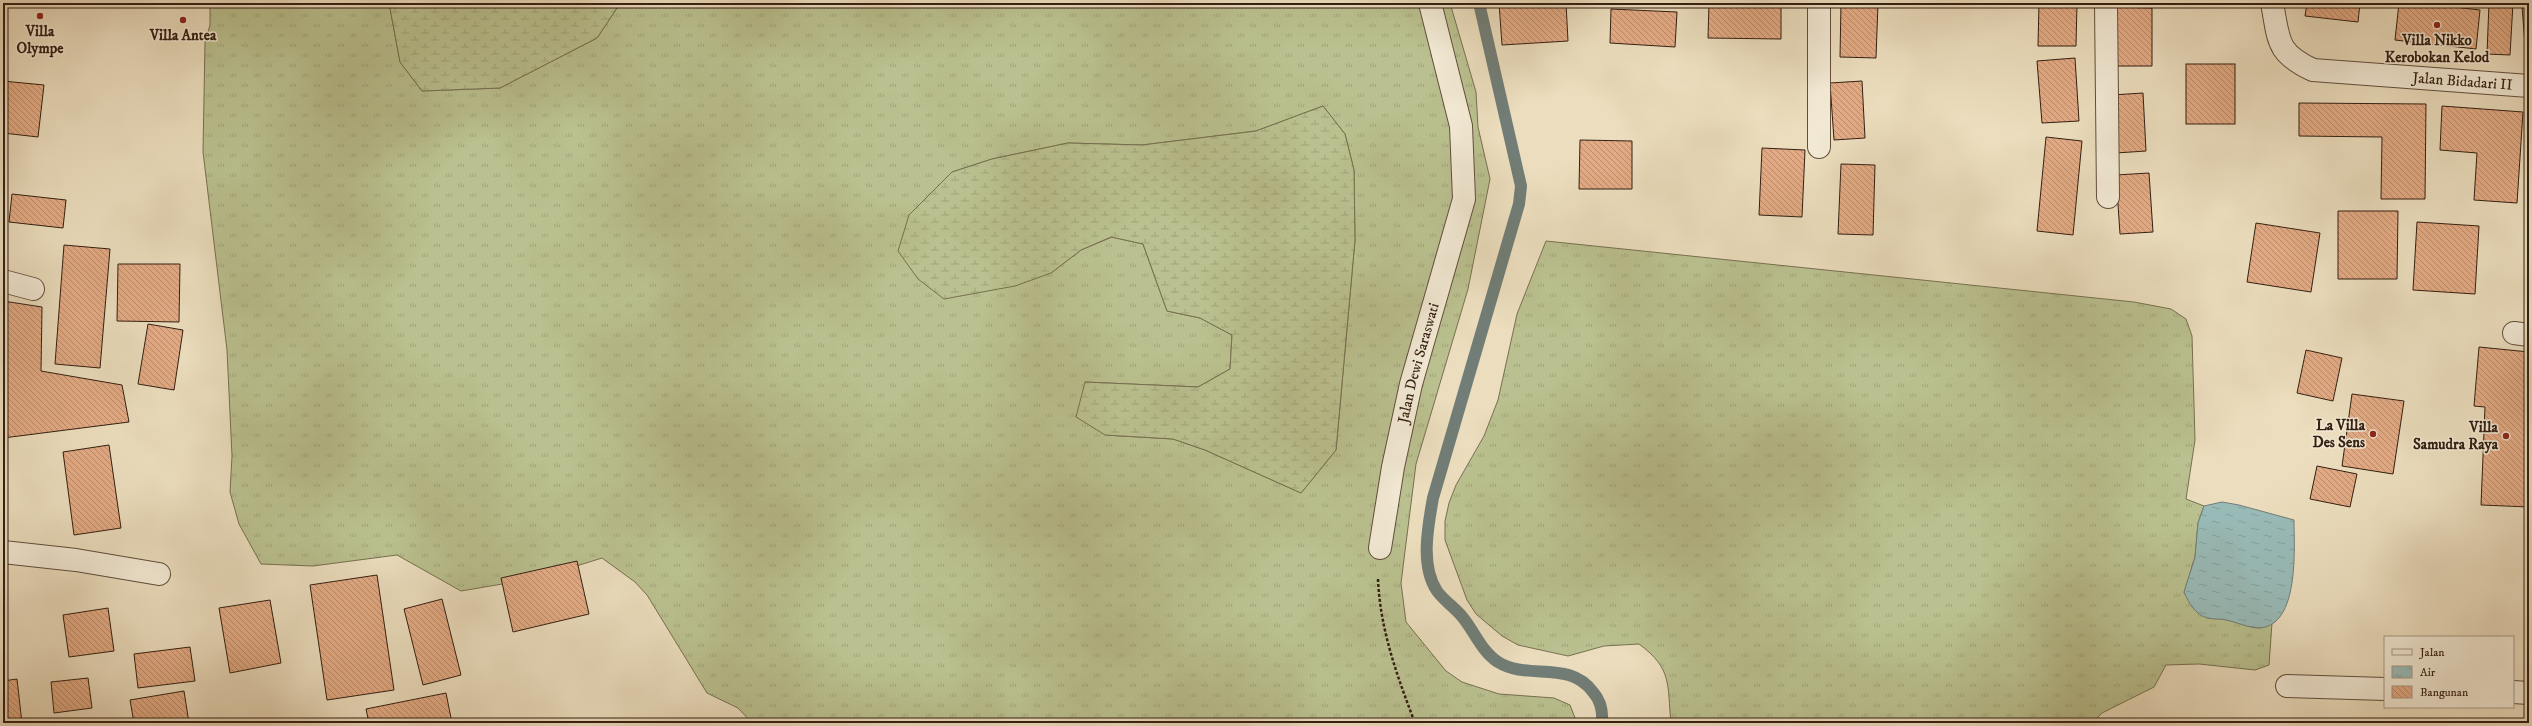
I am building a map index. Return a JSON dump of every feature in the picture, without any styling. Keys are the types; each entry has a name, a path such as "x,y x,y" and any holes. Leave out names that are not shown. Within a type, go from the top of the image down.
{"street":[{"name":"Jalan Dewi Saraswati","path":"1380,548 1393,467 1411,384 1464,199 1461,126 1430,3"},
{"path":"1819,3 1819,147"},
{"path":"2106,3 2108,197"},
{"name":"Jalan Bidadari II","path":"2272,3 2280,41 2287,55 2295,62 2313,70 2529,86"},
{"path":"3,281 33,289"},
{"path":"3,552 76,560 159,574"},
{"path":"2287,686 2384,689"},
{"path":"2514,692 2529,693"}],"path":[{"path":"1380,548 1377,570 1381,619 1400,683 1416,723"}],"green space":[{"path":"210,3 389,3 400,62 422,91 500,88 597,38 617,8 618,3 1450,3 1476,92 1478,127 1490,179 1468,289 1416,464 1401,583 1406,622 1446,671 1462,682 1499,694 1554,698 1570,705 1577,723 752,723 738,708 707,693 647,595 635,582 602,558 538,578 461,591 397,555 313,566 261,564 239,524 230,492 232,456 227,350 203,152 205,42 210,25","holes":["1323,106 1345,134 1354,170 1355,240 1336,450 1301,493 1205,450 1173,439 1105,435 1085,382 1198,387 1230,369 1232,335 1200,318 1167,311 1143,244 1112,237 1081,250 1051,273 952,172 992,159 1068,143 1142,145 1256,131"]},
{"path":"389,3 618,3 617,8 597,38 500,88 422,91 400,62"},
{"path":"1323,106 1345,134 1354,170 1355,240 1336,450 1301,493 1205,450 1173,439 1105,435 1076,417 1085,382 1198,387 1230,369 1232,335 1200,318 1167,311 1143,244 1111,237 1081,250 1051,273 1015,286 944,299 918,279 898,251 909,215 952,172 992,159 1068,143 1142,145 1256,131"},
{"path":"1546,241 2134,302 2171,309 2186,319 2192,336 2195,440 2186,499 2204,506 2198,523 2195,557 2184,593 2207,618 2224,619 2259,628 2272,623 2269,665 2255,670 2199,664 2166,665 2154,687 2102,713 2092,723 1671,723 1668,688 1663,670 1650,653 1639,644 1604,646 1568,656 1518,645 1502,636 1476,614 1467,600 1445,540 1445,521 1449,503 1456,485 1484,436 1498,400 1517,314"}],"water":[{"path":"2222,502 2239,505 2294,520 2294,566 2292,583 2288,600 2282,614 2272,624 2255,628 2224,619 2210,619 2199,614 2193,608 2184,592 2195,557 2198,523 2204,506"}],"building":[{"path":"1499,3 1566,3 1568,41 1502,45"},
{"path":"1709,3 1781,3 1781,39 1708,38"},
{"path":"1841,3 1878,3 1876,58 1840,57"},
{"path":"2039,3 2077,3 2076,46 2038,46"},
{"path":"2307,3 2360,3 2358,22 2305,16"},
{"name":"Villa Nikko Kerobokan Kelod","path":"2399,3 2420,3 2480,10 2476,49 2395,40"},
{"path":"2489,3 2513,3 2510,55 2487,54"},
{"path":"2117,7 2152,8 2152,66 2117,66"},
{"path":"2522,7 2529,7 2529,44 2525,44"},
{"path":"1611,9 1677,12 1675,47 1610,43"},
{"path":"2075,58 2079,121 2042,123 2037,61"},
{"path":"2186,64 2235,64 2235,124 2186,124"},
{"path":"3,81 44,85 38,137 3,133"},
{"path":"1862,81 1865,138 1834,140 1830,83"},
{"path":"2143,93 2146,151 2116,153 2112,95"},
{"path":"2299,103 2426,104 2425,199 2381,199 2382,137 2299,136"},
{"path":"2442,106 2523,112 2517,203 2474,200 2477,153 2440,150"},
{"path":"2046,137 2082,141 2073,235 2037,231"},
{"path":"1580,140 1632,141 1632,189 1579,189"},
{"path":"1762,148 1805,150 1802,217 1759,215"},
{"path":"1841,164 1875,165 1873,235 1838,234"},
{"path":"2149,173 2153,232 2120,234 2116,175"},
{"path":"12,194 66,200 63,228 9,222"},
{"path":"2338,211 2398,211 2397,279 2338,279"},
{"path":"2417,222 2479,226 2475,294 2413,290"},
{"path":"2256,223 2320,233 2311,292 2247,282"},
{"path":"64,245 110,249 100,368 55,364"},
{"path":"118,264 180,264 179,322 117,321"},
{"path":"3,301 42,307 41,371 122,385 129,422 3,438"},
{"path":"148,324 183,330 174,390 138,384"},
{"name":"Villa Samudra Raya","path":"2479,347 2529,352 2529,507 2481,505 2485,407 2474,406"},
{"path":"2306,350 2342,358 2333,401 2297,393"},
{"name":"La Villa Des Sens","path":"2352,394 2404,401 2393,474 2342,466"},
{"path":"109,445 121,528 74,535 63,452"},
{"path":"2317,466 2357,474 2350,507 2310,499"},
{"path":"577,561 589,614 513,632 501,578"},
{"path":"377,575 394,690 327,700 310,585"},
{"path":"442,599 461,675 423,685 404,609"},
{"path":"270,600 281,663 230,673 219,608"},
{"path":"108,608 114,651 69,657 63,615"},
{"path":"190,647 195,681 138,688 134,654"},
{"path":"88,678 92,708 54,713 51,682"},
{"path":"17,679 22,723 3,723 3,681"},
{"path":"184,691 189,723 134,723 130,700"},
{"path":"446,693 452,723 369,723 366,709"}],"waterway":[{"path":"1479,3 1521,186 1519,204 1433,498 1427,546 1428,570 1437,591 1461,615 1484,648 1493,658 1510,667 1522,670 1560,673 1572,676 1583,682 1596,695 1600,703 1602,710 1602,723"}],"place":[{"name":"Villa Olympe","path":"40,16"},
{"name":"Villa Antea","path":"183,20"},
{"name":"Villa Nikko Kerobokan Kelod","path":"2437,25"},
{"name":"La Villa Des Sens","path":"2373,434"},
{"name":"Villa Samudra Raya","path":"2506,436"}]}
